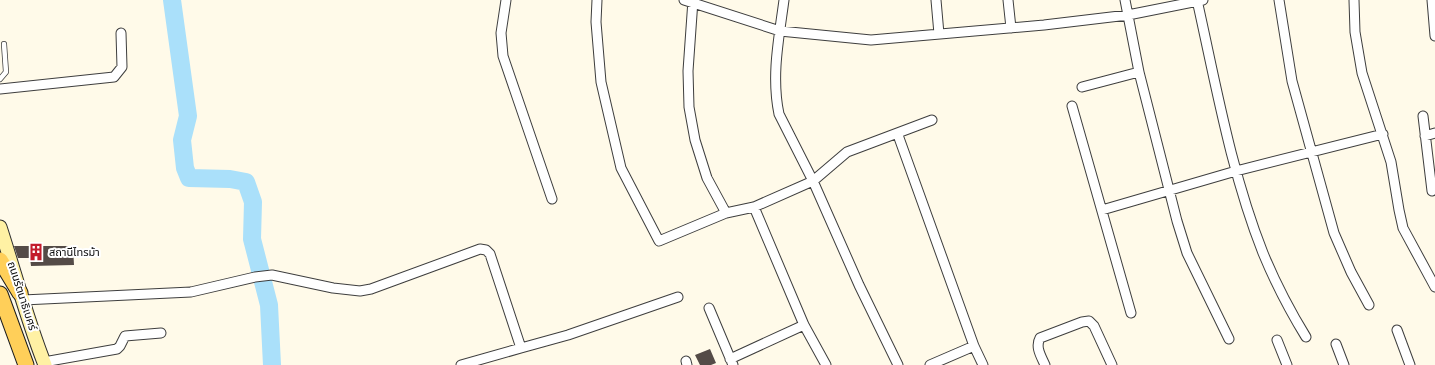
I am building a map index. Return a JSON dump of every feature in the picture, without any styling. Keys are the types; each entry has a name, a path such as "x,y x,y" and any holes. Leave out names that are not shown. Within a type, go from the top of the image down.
{"main road":[{"name":"ถนนรัตนาธิเบศร์","path":"0,227 21,296 45,363"},
{"path":"0,260 21,296"},
{"name":"ถนนรัตนาธิเบศร์","path":"0,294 26,365"}],"street":[{"path":"506,0 501,33 503,56 552,200"},
{"path":"597,0 596,22 601,82 622,168 659,241 726,213 754,206 813,181 847,152 932,120"},
{"path":"684,0 780,31 871,40 1011,28 1128,15 1199,0 1236,170 1263,254 1291,312 1306,338"},
{"path":"784,0 776,56 776,102 779,114 813,181 859,285 898,365"},
{"path":"936,0 939,34"},
{"path":"1008,0 1011,28"},
{"path":"1125,0 1139,72 1168,190 1187,253 1229,339"},
{"path":"1279,0 1292,81 1334,233 1351,272 1369,305"},
{"path":"1354,0 1355,32 1362,73 1391,162 1403,228 1435,286"},
{"path":"1432,0 1435,36"},
{"path":"693,2 688,71 689,107 695,140 707,178 726,213"},
{"path":"0,89 114,77 122,66 121,33"},
{"path":"1082,87 1139,72"},
{"path":"1072,106 1131,312"},
{"path":"1423,116 1432,191"},
{"path":"1425,136 1435,133"},
{"path":"898,134 974,346 983,365"},
{"path":"1102,210 1236,170 1311,153 1383,134"},
{"path":"754,206 804,325 826,365"},
{"path":"21,296 191,292 255,277 272,275 333,288 360,291 371,290 480,249 486,250 490,254 521,348"},
{"path":"461,365 488,361 521,348 568,335 678,297"},
{"path":"709,308 731,362 804,325"},
{"path":"1046,365 1038,349 1037,342 1040,338 1088,321 1094,326 1112,365"},
{"path":"1397,330 1410,365"},
{"path":"45,363 117,349 125,336 161,333"},
{"path":"1277,340 1287,365"},
{"path":"1336,344 1344,365"},
{"path":"930,365 974,346"}],"lane":[{"path":"0,79 6,72 4,44"}],"building":[{"name":"สถานีไทรม้า","path":"14,246 73,246 74,265 31,266 30,258 18,258"},
{"path":"710,349 716,363 711,365 700,365 695,355"}],"waterway":[{"path":"172,0 188,116 182,140 185,168 189,178 230,179 246,182 253,202 252,239 269,305 272,365"}],"place":[{"name":"สถานีไทรม้า","path":"36,252"}]}
